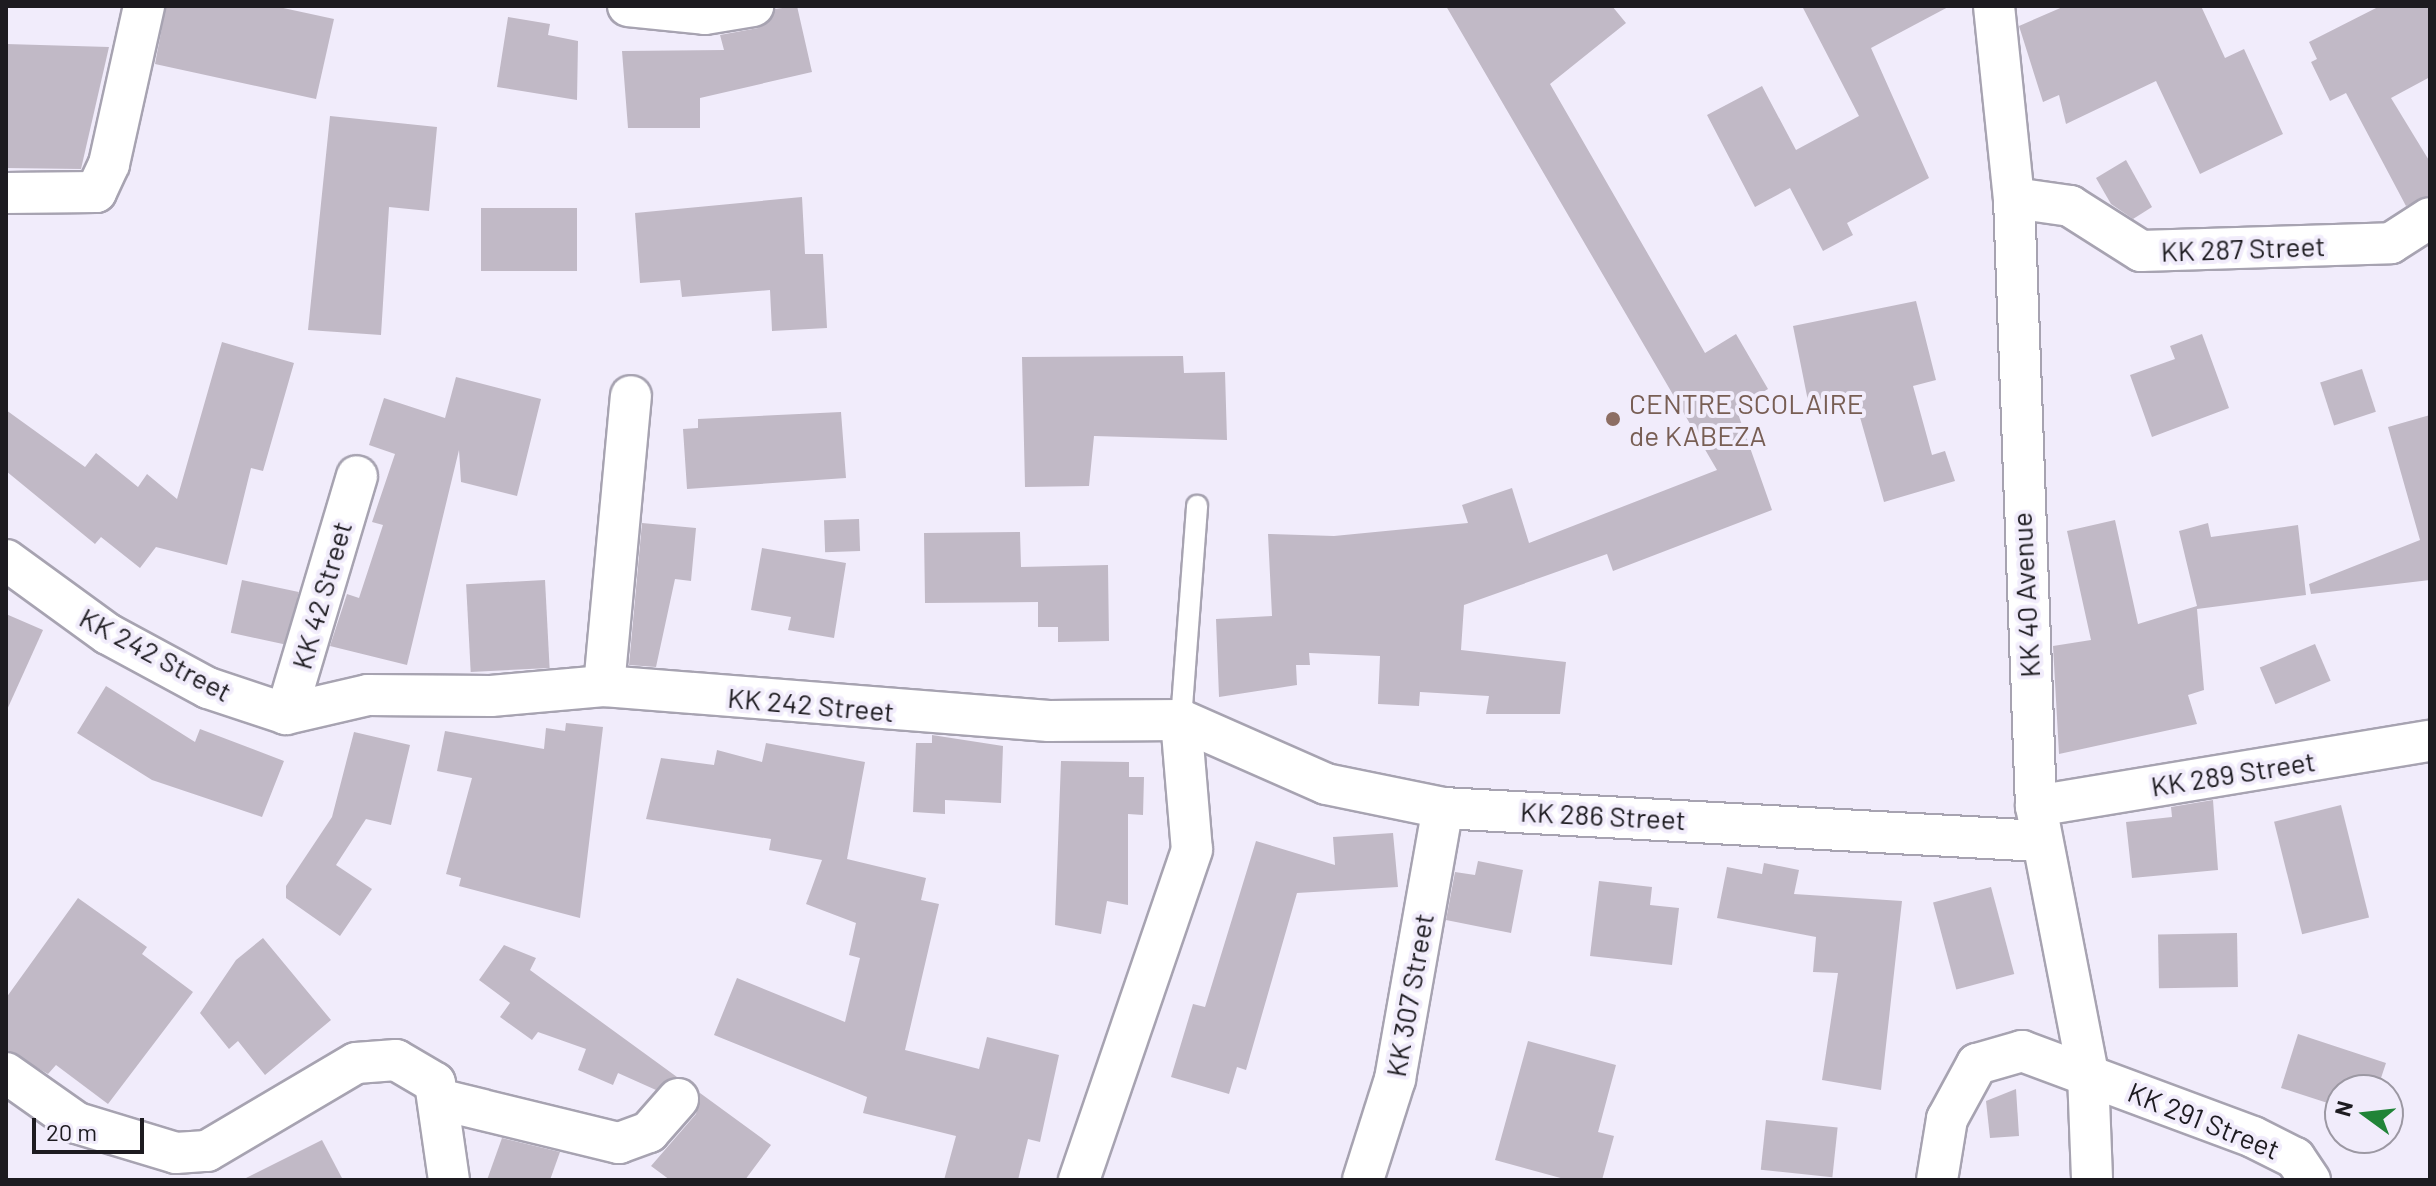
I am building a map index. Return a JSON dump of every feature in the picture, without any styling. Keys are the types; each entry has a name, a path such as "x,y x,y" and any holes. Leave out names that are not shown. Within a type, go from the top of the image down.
{"street":[{"path":"6,193 96,192 109,164 144,6"},
{"path":"628,6 705,14 753,6"},
{"name":"KK 40 Avenue","path":"1994,6 2014,198 2038,824 2088,1074 2092,1180"},
{"name":"KK 287 Street","path":"2014,198 2070,206 2141,251 2391,243 2430,218"},
{"path":"604,686 631,396"},
{"name":"KK 42 Street","path":"286,714 357,476"},
{"name":"KK 242 Street","path":"6,560 108,634 208,688 286,714 368,695 491,696 604,686 1049,721 1181,720"},
{"path":"1079,1180 1192,850 1181,720"},
{"name":"KK 286 Street","path":"1181,720 1326,784 1443,808 2038,824"},
{"name":"KK 289 Street","path":"2038,824 2430,741"},
{"name":"KK 307 Street","path":"1363,1180 1395,1079 1443,808"},
{"name":"KK 291 Street","path":"1937,1180 1947,1119 1977,1064 2022,1051 2253,1137 2295,1158 2310,1180"},
{"path":"6,1073 77,1123 176,1153 207,1151 356,1063 396,1060 435,1083 442,1100 449,1180"},
{"path":"442,1100 619,1143 649,1132 678,1099"}],"lane":[{"path":"1181,720 1197,506"}],"building":[{"path":"166,6 274,6 334,19 316,99 155,64"},
{"path":"797,6 812,72 700,98 700,128 628,128 622,51 724,50 720,35 758,28 775,9"},
{"path":"1446,6 1612,6 1626,23 1550,84 1705,353 1736,334 1768,389 1736,408 1772,510 1613,571 1607,554 1464,605 1461,650 1566,662 1560,714 1486,714 1489,696 1420,692 1419,706 1378,704 1380,656 1309,653 1310,665 1296,665 1297,685 1219,697 1216,619 1272,616 1268,534 1334,536 1468,523 1462,505 1512,488 1529,543 1717,470"},
{"path":"1802,6 1950,6 1871,48 1929,178 1847,223 1853,235 1823,251 1790,188 1755,207 1707,115 1762,86 1796,150 1859,116"},
{"path":"2065,6 2201,6 2225,58 2244,49 2283,134 2200,174 2156,81 2066,124 2059,95 2043,102 2019,26"},
{"path":"2380,6 2430,6 2430,77 2391,98 2430,162 2430,195 2406,206 2346,93 2330,101 2311,62 2317,59 2309,42"},
{"path":"508,17 550,24 548,35 578,41 577,100 497,87"},
{"path":"6,44 109,47 81,169 6,168"},
{"path":"330,116 437,127 429,211 389,207 381,335 308,330"},
{"path":"2126,160 2152,207 2133,219 2111,204 2096,178"},
{"path":"802,197 805,254 823,254 827,328 772,331 770,290 682,297 680,280 640,283 635,213"},
{"path":"481,208 577,208 577,271 481,271"},
{"path":"1916,301 1936,380 1913,386 1932,455 1945,451 1955,481 1884,502 1854,396 1809,406 1793,326"},
{"path":"2202,334 2229,408 2152,437 2130,375 2175,359 2170,346"},
{"path":"222,342 294,363 263,471 251,468 227,565 156,547 140,568 101,537 95,544 6,471 6,410 85,467 96,453 138,487 147,474 177,499"},
{"path":"1183,356 1184,373 1225,372 1227,440 1094,436 1089,486 1025,487 1022,357"},
{"path":"2362,369 2376,412 2334,425 2320,383"},
{"path":"456,377 541,399 517,496 461,482 459,450 407,665 330,646 347,594 359,598 383,525 372,522 395,454 369,445 384,398 445,418"},
{"path":"841,412 846,478 687,489 683,429 698,428 698,419"},
{"path":"2430,415 2430,580 2311,594 2309,584 2420,540 2388,427"},
{"path":"859,519 860,551 825,552 824,520"},
{"path":"2115,520 2138,624 2197,606 2179,531 2208,523 2211,537 2298,525 2306,595 2197,609 2204,690 2188,695 2197,724 2059,754 2053,646 2091,640 2067,531"},
{"path":"642,523 696,528 691,581 675,579 656,667 629,665"},
{"path":"1020,532 1021,567 1108,565 1109,641 1058,642 1058,627 1038,627 1038,602 925,603 924,533"},
{"path":"762,548 846,563 834,638 788,630 791,617 751,610"},
{"path":"242,580 299,592 288,645 231,633"},
{"path":"545,580 550,668 471,672 466,584"},
{"path":"6,614 43,630 6,712"},
{"path":"2315,644 2331,681 2275,704 2260,667"},
{"path":"106,686 195,742 200,729 284,761 262,817 152,780 77,733"},
{"path":"566,723 603,727 580,918 459,886 461,878 446,874 472,778 437,771 445,731 544,749 546,728 565,731"},
{"path":"354,732 410,745 391,825 366,819 336,865 372,889 340,936 286,898 286,886 332,817"},
{"path":"932,735 1003,746 1001,803 945,800 945,814 913,812 916,743 932,743"},
{"path":"766,743 865,762 847,859 926,878 921,900 939,904 905,1050 979,1069 987,1037 1059,1055 1040,1142 1028,1139 1018,1180 944,1180 956,1136 863,1113 867,1097 714,1035 737,978 845,1022 860,958 849,955 856,923 806,904 822,860 769,850 771,839 646,819 661,758 714,765 717,750 762,762"},
{"path":"1061,761 1129,762 1129,777 1144,777 1143,815 1128,814 1128,905 1107,901 1101,934 1055,925"},
{"path":"2213,800 2218,870 2132,878 2126,822 2172,817 2171,807"},
{"path":"2341,805 2369,918 2302,934 2274,822"},
{"path":"1393,833 1398,887 1297,893 1246,1070 1237,1067 1229,1094 1171,1077 1193,1004 1205,1007 1256,841 1335,865 1333,837"},
{"path":"1478,861 1523,870 1511,933 1446,920 1455,872 1475,875"},
{"path":"1764,863 1799,870 1794,894 1902,901 1881,1090 1822,1080 1838,973 1813,972 1816,937 1717,918 1727,867 1762,874"},
{"path":"1599,881 1652,887 1650,905 1679,908 1672,965 1590,956"},
{"path":"1991,887 2014,974 1956,989 1933,903"},
{"path":"78,898 147,947 142,954 193,992 108,1104 56,1065 48,1074 6,1050 6,998"},
{"path":"2237,933 2238,987 2159,988 2158,934"},
{"path":"263,938 331,1020 265,1075 238,1041 229,1049 200,1013 236,960"},
{"path":"504,945 536,958 530,970 677,1077 656,1090 618,1073 613,1085 578,1070 586,1049 538,1032 532,1040 500,1017 510,1003 479,980"},
{"path":"2298,1034 2386,1063 2382,1074 2324,1074 2324,1102 2281,1088"},
{"path":"1528,1041 1616,1065 1598,1132 1614,1136 1602,1180 1568,1180 1495,1160"},
{"path":"2016,1089 2019,1136 1990,1138 1986,1101"},
{"path":"700,1093 771,1145 745,1180 670,1180 651,1166 696,1114"},
{"path":"1766,1120 1838,1128 1832,1177 1761,1170"},
{"path":"502,1138 560,1152 550,1180 487,1180"},
{"path":"322,1140 343,1180 242,1180"}],"place":[{"name":"CENTRE SCOLAIRE de KABEZA","path":"1613,419"}]}
